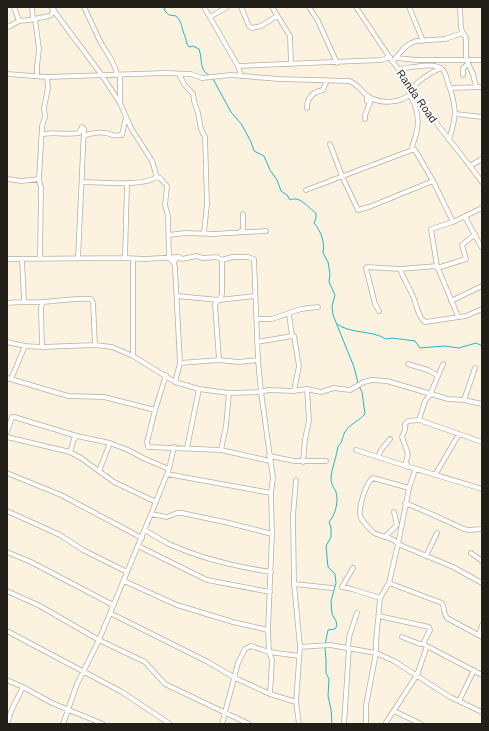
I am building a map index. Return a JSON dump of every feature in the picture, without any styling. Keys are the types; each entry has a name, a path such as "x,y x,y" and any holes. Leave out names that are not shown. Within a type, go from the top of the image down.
{"street":[{"path":"14,7 19,21"},
{"path":"32,7 39,49 37,76"},
{"path":"84,7 100,41 104,45 116,68 120,103"},
{"path":"204,7 238,66 241,76"},
{"path":"210,17 227,7"},
{"path":"241,7 249,26 252,28 262,26 277,16"},
{"path":"272,7 290,36 291,64"},
{"path":"309,7 318,21 337,63"},
{"name":"Randa Road","path":"356,7 393,59 411,92 482,182"},
{"path":"409,7 423,41"},
{"path":"460,7 461,29 466,38 467,62 473,74 476,87"},
{"path":"7,27 19,21 51,15 52,9"},
{"path":"52,9 101,74 120,103 126,117 152,161 157,177 160,178 167,186 166,205 168,216 169,258 174,263 177,296 180,363 176,382"},
{"path":"393,59 404,48 416,41 439,40 463,33"},
{"path":"238,66 337,63 393,59 467,62 482,60"},
{"path":"463,75 463,68 467,62"},
{"path":"399,69 428,65 441,68 444,72 454,101 456,114 449,140"},
{"path":"7,74 46,77 152,73 191,74 202,78 223,75 279,79 327,80 352,82 367,96 379,101 393,101 405,98 416,84 441,68"},
{"path":"179,74 184,84 193,94 200,129 205,137 207,204 204,233"},
{"path":"40,260 41,188 39,179 43,134 42,126 45,117 45,96 48,88 46,77"},
{"path":"307,108 313,93 323,90 327,80"},
{"path":"450,88 482,87"},
{"path":"411,92 417,110 418,126 412,144 412,150"},
{"path":"365,119 365,115 371,100 367,102 367,96"},
{"path":"456,114 482,117"},
{"path":"84,136 90,133 104,132 113,136 122,135 126,117"},
{"path":"43,134 54,132 80,133 82,127 84,129 78,258"},
{"path":"330,144 342,176 358,210 433,181"},
{"path":"306,190 412,150"},
{"path":"412,150 415,150 433,181 452,222"},
{"path":"470,166 482,159"},
{"path":"82,182 127,183 148,181 157,177"},
{"path":"7,179 22,181 39,179"},
{"path":"125,258 127,183"},
{"path":"458,316 437,267 431,229 465,217 482,208"},
{"path":"240,232 243,229 243,214"},
{"path":"465,217 482,248"},
{"path":"169,235 185,233 213,234 266,230"},
{"path":"379,311 375,304 367,267 400,269 437,267 466,259 462,243 474,234"},
{"path":"7,259 133,259 179,257 182,259 196,256 203,258 215,257 222,260 232,257 248,257 254,259 260,392 273,478 271,493 272,534 268,630 269,652 272,660 270,694"},
{"path":"174,263 179,257"},
{"path":"133,259 133,356"},
{"path":"22,260 24,301"},
{"path":"219,360 215,304 221,297 223,289 222,260"},
{"path":"400,269 403,279 425,322 472,314 482,309"},
{"path":"451,301 482,286"},
{"path":"177,296 219,300 255,296"},
{"path":"7,303 91,298 93,303 94,345"},
{"path":"42,347 41,308 43,302"},
{"path":"257,319 272,319 301,309 318,307"},
{"path":"289,314 292,336 295,338 299,366 294,391"},
{"path":"257,342 292,336"},
{"path":"7,342 25,346 42,347 94,345 112,347 133,356 176,382 199,388 229,393 260,392 268,390 307,390 321,392 334,388 350,390 364,382 372,380 387,381 448,400 464,400 482,404"},
{"path":"25,346 9,378 68,396 104,397 155,410"},
{"path":"180,363 219,360 238,362 258,360"},
{"path":"408,364 428,370 438,376"},
{"path":"419,420 425,401 430,395 443,364"},
{"path":"464,400 475,368"},
{"path":"166,375 155,410 148,446 220,450 303,462 326,461"},
{"path":"188,448 199,388"},
{"path":"303,462 305,439 309,421 307,390"},
{"path":"220,450 226,426 229,393"},
{"path":"7,432 14,416 71,435 75,438 110,443 145,460 169,469"},
{"path":"408,467 406,462 408,454 402,439 405,424 411,420 419,420 482,442"},
{"path":"435,475 459,434"},
{"path":"7,437 70,452 81,458 114,482 156,502"},
{"path":"70,452 75,438"},
{"path":"378,458 381,450 390,439"},
{"path":"99,471 110,443"},
{"path":"63,724 83,672 99,640 142,538 169,469 174,447"},
{"path":"356,450 415,470 482,489"},
{"path":"366,724 366,705 376,653 380,598 389,583 409,488 415,470"},
{"path":"7,473 61,495 142,538"},
{"path":"167,474 271,493"},
{"path":"409,488 374,478 369,481 361,504 360,517 374,532 396,540 398,544 453,567 482,583"},
{"path":"296,480 293,516 294,584 300,647 296,702 299,724"},
{"path":"406,503 464,529 468,530 482,528"},
{"path":"7,511 60,535 83,550 127,572"},
{"path":"385,537 397,524 394,512"},
{"path":"151,514 167,517 177,513 182,513 272,534"},
{"path":"145,530 170,544 198,554 247,568 271,572"},
{"path":"426,556 436,533"},
{"path":"138,546 207,580 270,592"},
{"path":"7,552 31,562 113,605"},
{"path":"471,553 482,561"},
{"path":"353,568 342,587 380,598"},
{"path":"124,581 177,605 233,622 268,630"},
{"path":"389,583 442,603 447,618 480,636 482,625"},
{"path":"294,584 332,588"},
{"path":"7,591 40,606 99,640 145,662 165,684 249,724"},
{"path":"110,613 208,662 235,678 270,694 296,702"},
{"path":"344,724 349,637 357,613"},
{"path":"379,616 429,628 430,630 417,675 385,724"},
{"path":"7,631 122,692 170,724"},
{"path":"402,637 425,645 482,674"},
{"path":"300,647 330,645 376,653 388,657 440,691 482,712"},
{"path":"222,724 238,663 245,649 251,646 269,652 300,656"},
{"path":"459,701 474,670"},
{"path":"7,680 52,703 100,723"},
{"path":"8,721 23,687"},
{"path":"394,711 420,724"}],"waterway":[{"path":"164,7 165,11 169,15 176,16 179,19 187,44 189,47 193,46 199,49 203,69 210,76"},
{"path":"213,79 231,112 242,125 254,151 264,156 270,170 277,180 281,191 287,195 290,200 297,199 316,213 314,223 322,237 323,253 328,262 330,274 329,282 335,295 332,306 333,315 354,367 358,383"},
{"path":"337,324 348,329 374,334 386,339 392,338 415,341 420,348 444,346 459,348 476,343 482,346"},
{"path":"325,645 328,630 335,629 337,626 332,614 331,601 336,583 335,574 328,567 326,546 331,537 329,522 335,512 337,504 337,496 331,477 332,469 338,446 341,443 345,432 365,414 362,392 359,386"},
{"path":"325,648 326,673 329,679 328,696 332,724"}]}
